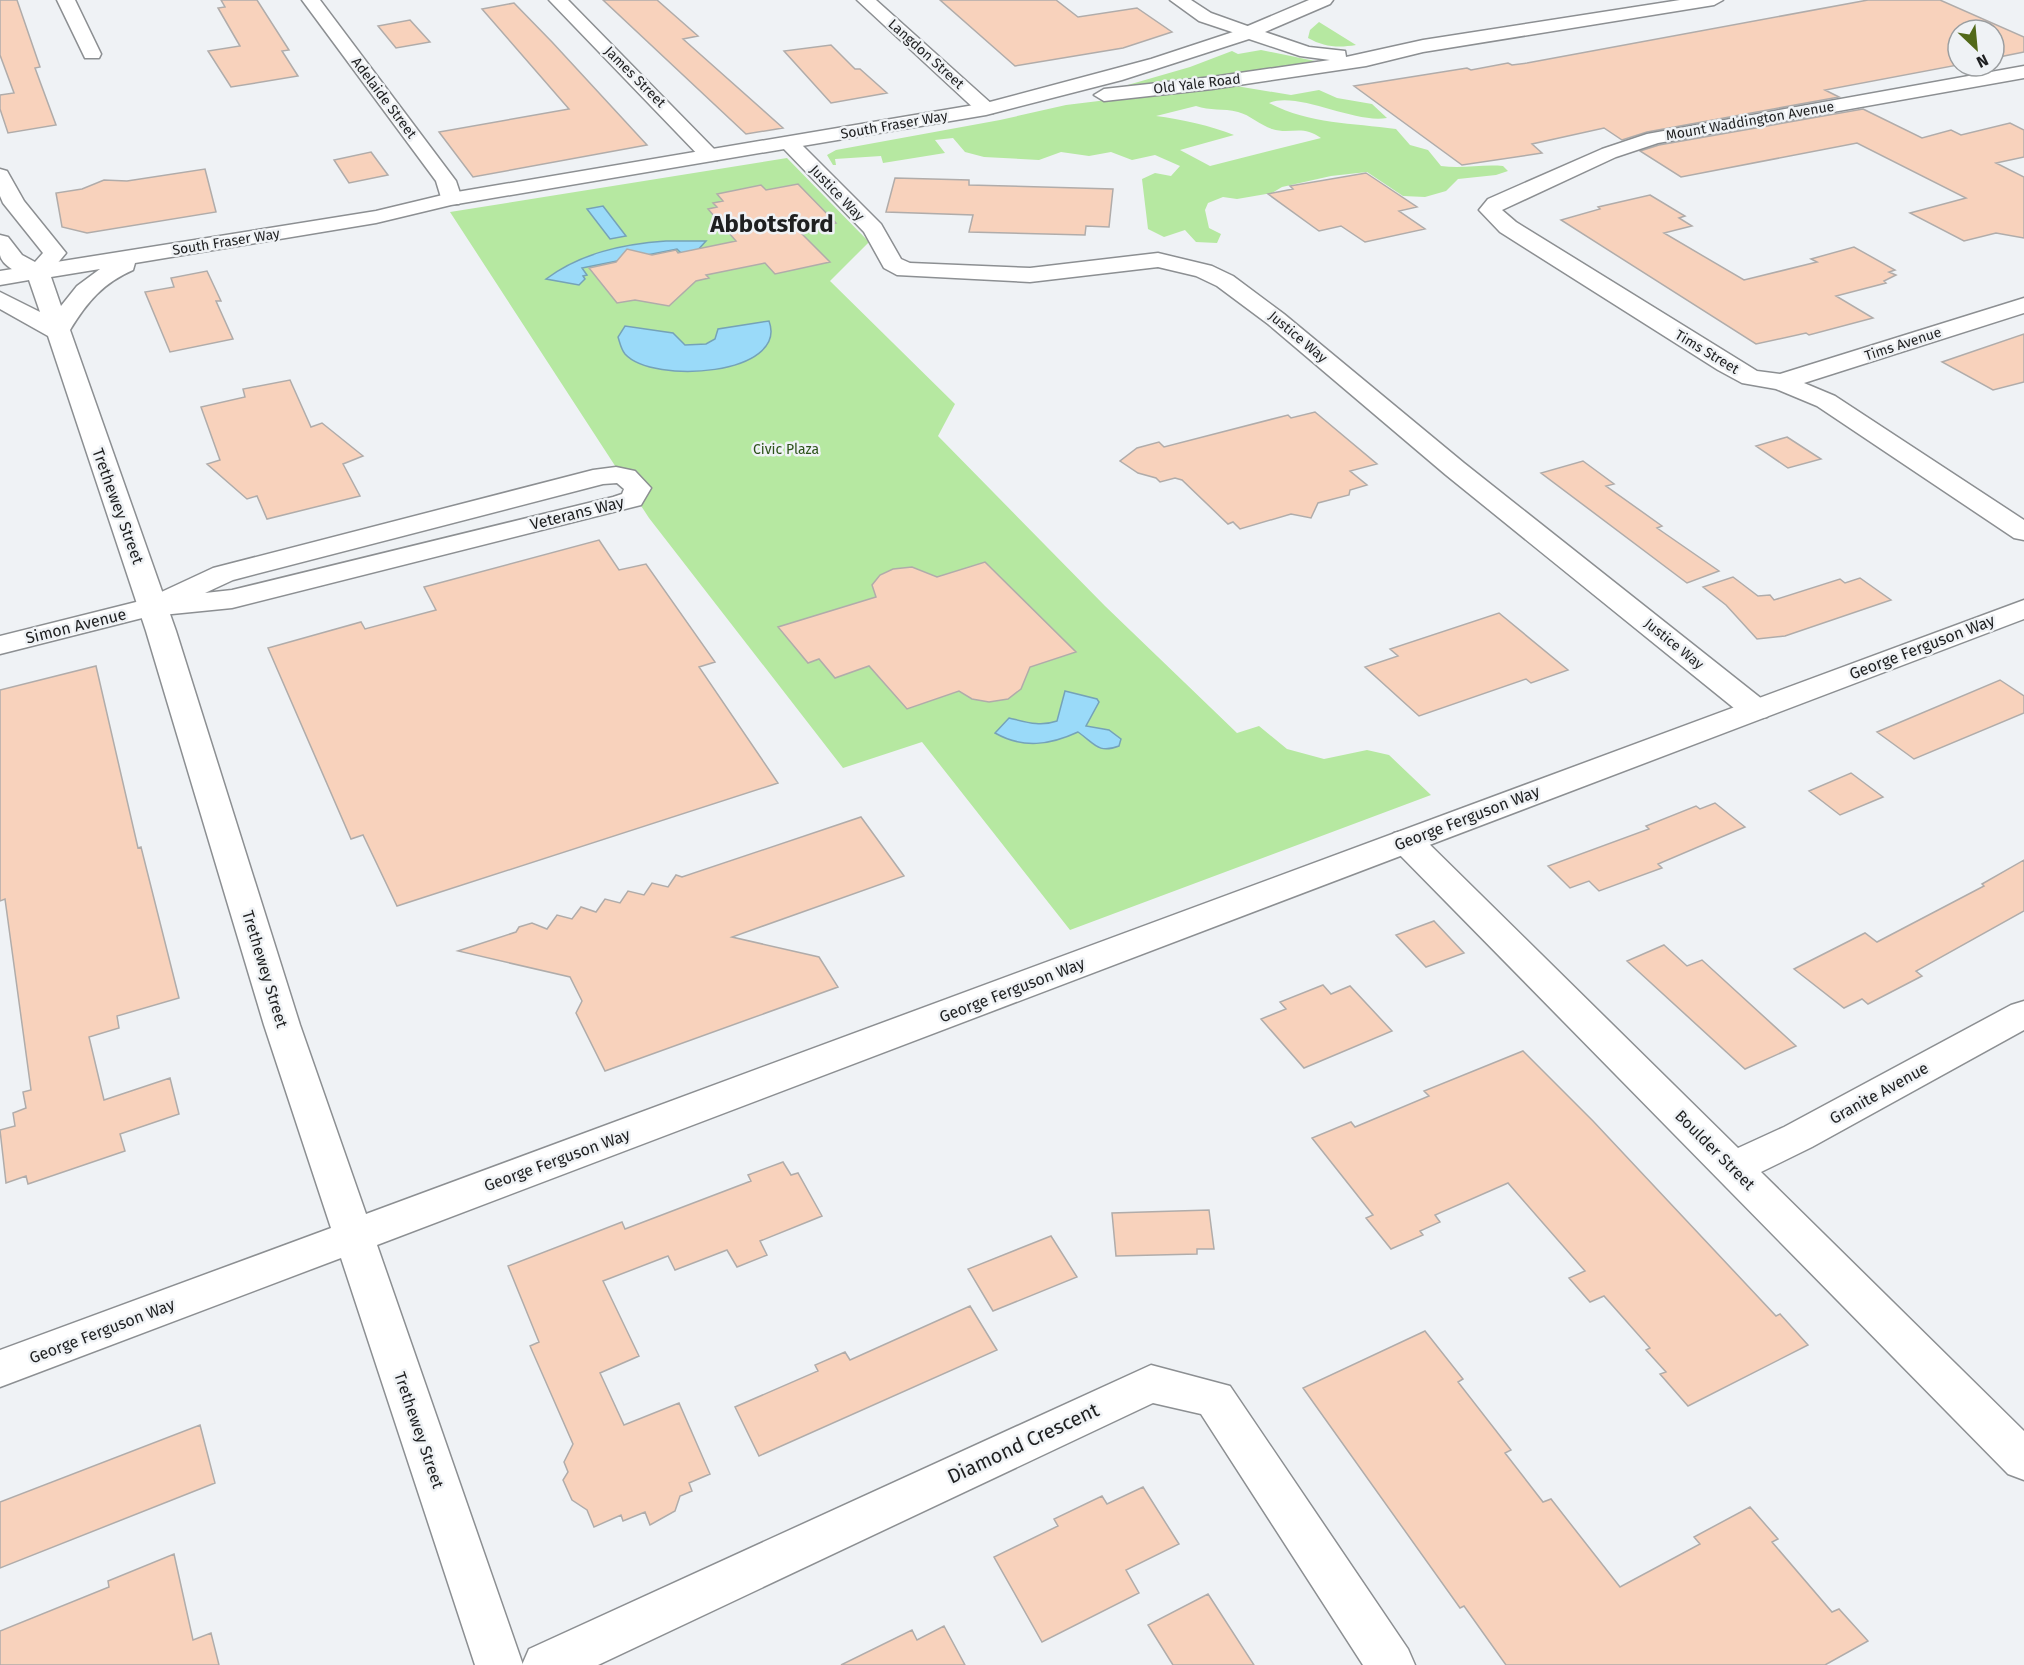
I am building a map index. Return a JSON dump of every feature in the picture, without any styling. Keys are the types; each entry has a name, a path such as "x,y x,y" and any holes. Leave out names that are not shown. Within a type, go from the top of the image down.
{"street":[{"path":"66,0 92,54"},
{"name":"Adelaide Street","path":"311,0 446,181 451,198"},
{"name":"James Street","path":"558,0 710,156"},
{"name":"Langdon Street","path":"866,0 986,109"},
{"name":"Old Yale Road","path":"1179,0 1205,17 1307,52 1324,55 1406,49 1714,0"},
{"name":"South Fraser Way","path":"5,267 38,272 163,252 376,217 451,198 986,109 1131,71 1247,32 1324,0"},
{"name":"Old Yale Road","path":"986,109 1212,83 1366,60 1406,49"},
{"name":"Mount Waddington Avenue","path":"1490,210 1496,204 1609,153 1654,138 2024,72"},
{"name":"Justice Way","path":"789,143 873,229 892,263 905,270 1030,276 1082,271 1141,260 1158,260 1204,271 1226,281 1276,319 1455,469 1756,710"},
{"path":"0,176 14,203 55,253 38,272"},
{"name":"South Fraser Way","path":"5,267 55,253 373,203 451,198"},
{"name":"Tims Street","path":"1490,210 1508,227 1726,365 1751,378 1781,382 1826,401 2024,532"},
{"path":"0,242 5,267"},
{"path":"0,299 57,331 78,298 95,280 116,269 163,252"},
{"name":"Trethewey Street","path":"38,272 152,607 282,1025 499,1665"},
{"name":"Tims Avenue","path":"1781,382 2024,305"},
{"name":"Veterans Way","path":"602,476 626,477 638,488 632,499 622,503 232,599 152,607 223,574 602,476"},
{"name":"Simon Avenue","path":"0,645 152,607"},
{"name":"George Ferguson Way","path":"0,1370 2024,609"},
{"name":"Boulder Street","path":"1406,841 2024,1460"},
{"name":"Granite Avenue","path":"1733,1168 1798,1137 2024,1014"},
{"name":"Diamond Crescent","path":"546,1665 1151,1384 1215,1399 1391,1665"}],"green space":[{"path":"1319,22 1356,45 1331,46 1308,38 1310,30"},
{"path":"1261,50 1325,63 1107,91 1190,67 1232,51 1238,54"},
{"path":"1230,85 1291,95 1319,90 1337,98 1372,104 1387,118 1374,119 1295,101 1281,100 1269,103 1315,119 1396,129 1410,145 1428,150 1441,166 1503,166 1508,171 1496,175 1458,179 1446,191 1425,197 1403,196 1367,172 1331,176 1282,187 1272,193 1237,199 1223,197 1208,203 1205,210 1209,228 1221,234 1217,243 1196,242 1185,230 1164,237 1148,229 1142,179 1155,173 1171,176 1180,166 1155,155 1132,160 1111,152 1089,156 1061,152 1039,160 984,157 965,152 953,138 935,140 945,153 883,163 881,156 835,159 836,165 833,165 827,155 836,150 1000,120 1066,105","holes":["1196,106 1238,112 1272,129 1308,132 1321,138 1210,166 1180,150 1234,135 1196,123 1156,116"]},
{"name":"Civic Plaza","path":"787,158 869,242 830,281 955,404 938,436 1105,606 1237,733 1259,726 1287,749 1324,759 1367,750 1389,755 1431,795 1070,930 922,742 843,768 649,518 450,212"}],"water":[{"path":"603,206 626,236 610,239 587,209"},
{"path":"666,241 706,241 695,253 683,255 677,249 582,268 587,275 583,276 585,279 579,285 546,279 573,263 603,251"},
{"path":"769,321 770,339 759,353 740,363 715,369 662,370 640,364 625,354 618,337 625,326 673,333 685,345 706,344 715,339 718,329"},
{"path":"1065,691 1097,699 1099,702 1086,726 1109,730 1121,739 1119,746 1101,748 1078,732 1057,740 1036,743 1016,741 995,733 1009,718 1039,724 1057,721"}],"building":[{"path":"0,0 17,0 40,67 35,68 56,125 8,133 0,109 0,95 14,93 0,55"},
{"path":"221,0 257,0 289,50 282,51 298,76 231,87 208,51 240,46 218,8 225,7"},
{"path":"603,0 657,0 698,36 683,39 783,128 746,134"},
{"path":"940,0 1056,0 1078,17 1137,8 1172,32 1123,48 1015,66"},
{"path":"1868,0 1940,0 1981,18 1946,18 1946,67 1825,90 1839,97 1647,132 1622,140 1604,128 1532,144 1542,153 1462,165 1354,86 1467,68 1471,70 1508,63 1512,65"},
{"path":"514,3 647,145 473,177 439,132 569,109 482,9"},
{"path":"410,20 430,42 396,48 378,26"},
{"path":"2006,29 2024,37 2024,52 2006,56"},
{"path":"831,45 855,69 860,69 887,93 831,103 784,51"},
{"path":"1863,109 1922,138 1951,130 1961,135 2010,123 2024,130 2024,157 1996,163 2024,177 2024,238 1996,233 1964,241 1910,213 1966,198 1857,143 1681,177 1640,151 1659,145"},
{"path":"371,152 388,175 349,183 334,160"},
{"path":"205,169 216,212 87,233 62,227 56,193 82,189 104,180 127,181"},
{"path":"1366,173 1417,207 1399,211 1425,229 1365,242 1341,226 1319,231 1268,194 1293,189 1290,186"},
{"path":"895,178 969,180 969,185 1113,189 1109,227 1086,226 1085,235 969,232 973,215 886,212"},
{"path":"798,184 836,223 799,231 830,262 775,274 765,263 706,275 709,278 696,281 669,306 635,300 617,303 589,268 616,262 627,249 652,255 676,250 678,253 736,241 708,209 717,207 713,203 723,201 717,194 761,185 766,190"},
{"path":"1650,195 1685,216 1679,218 1692,226 1664,233 1744,280 1817,262 1811,259 1854,247 1895,270 1889,272 1896,275 1884,281 1886,283 1836,296 1873,318 1809,335 1806,333 1756,344 1561,220 1600,209 1598,207"},
{"path":"207,271 221,301 216,301 233,339 170,352 145,292 174,287 171,278"},
{"path":"2024,334 2024,382 1993,390 1942,362"},
{"path":"290,380 311,427 322,423 363,456 343,464 360,496 267,519 257,496 247,499 207,464 220,460 201,407 245,397 243,389"},
{"path":"1315,412 1377,464 1350,471 1367,485 1350,490 1349,495 1318,503 1311,518 1291,514 1240,529 1233,522 1228,524 1182,480 1175,478 1160,482 1156,478 1138,473 1120,461 1137,448 1159,442 1164,447 1288,415 1291,418"},
{"path":"1787,437 1821,459 1788,468 1756,446"},
{"path":"1583,461 1614,484 1606,486 1662,526 1657,528 1719,571 1687,583 1541,473"},
{"path":"599,540 619,570 646,564 715,662 699,667 778,783 397,906 363,835 351,839 268,648 361,622 365,629 436,610 424,587"},
{"path":"985,562 1076,652 1030,667 1021,689 1008,699 989,702 972,699 959,691 907,709 869,666 835,678 819,659 808,663 778,627 876,597 872,585 880,575 893,569 912,567 937,577"},
{"path":"1733,577 1758,596 1770,595 1774,600 1840,579 1845,583 1860,578 1891,600 1785,636 1757,639 1726,605 1703,587"},
{"path":"1499,613 1568,670 1531,683 1526,679 1419,716 1365,667 1398,656 1390,649"},
{"path":"96,666 138,848 141,847 179,998 117,1016 119,1028 89,1037 104,1100 170,1078 179,1114 120,1134 125,1151 28,1184 26,1176 6,1183 0,1130 15,1126 13,1113 26,1108 23,1092 31,1090 5,899 0,901 0,690"},
{"path":"2000,680 2024,696 2024,713 1914,759 1877,732"},
{"path":"1851,773 1883,797 1840,815 1809,791"},
{"path":"1715,803 1745,827 1658,864 1662,868 1599,891 1589,881 1570,888 1548,866 1649,829 1646,826 1696,806 1700,809"},
{"path":"861,817 904,876 732,937 819,957 838,987 605,1071 576,1013 582,1001 570,977 458,951 516,932 519,927 532,923 547,929 557,915 572,919 581,907 596,912 605,899 620,903 628,891 644,895 652,883 668,887 676,875 682,877"},
{"path":"2024,860 2024,911 1916,971 1922,976 1868,1004 1862,999 1844,1008 1794,969 1865,933 1877,942 1984,886 1982,884"},
{"path":"1434,921 1464,953 1426,967 1396,935"},
{"path":"1664,945 1687,966 1702,960 1796,1046 1745,1069 1627,961"},
{"path":"1323,985 1331,994 1350,986 1392,1031 1304,1068 1261,1019 1286,1009 1280,1002"},
{"path":"1523,1051 1593,1121 1776,1316 1780,1314 1808,1345 1688,1406 1660,1374 1666,1372 1646,1350 1650,1348 1604,1296 1590,1302 1569,1278 1585,1271 1508,1183 1435,1215 1440,1222 1420,1231 1423,1235 1391,1249 1366,1218 1373,1215 1312,1138 1351,1122 1355,1127 1429,1096 1424,1091"},
{"path":"783,1162 791,1175 798,1173 822,1216 760,1241 767,1255 737,1267 727,1250 675,1270 668,1256 603,1281 639,1356 600,1373 624,1425 679,1403 710,1474 689,1483 692,1491 680,1496 675,1511 650,1525 645,1512 623,1521 621,1515 594,1527 587,1510 572,1500 563,1480 568,1472 564,1462 573,1444 530,1346 539,1342 508,1266 622,1222 625,1229 751,1181 748,1175"},
{"path":"1209,1210 1214,1249 1197,1249 1197,1254 1116,1256 1112,1213"},
{"path":"1051,1236 1077,1277 993,1311 968,1269"},
{"path":"970,1306 997,1350 759,1456 735,1407 818,1371 815,1365 845,1352 850,1360"},
{"path":"1425,1331 1463,1379 1458,1382 1511,1450 1505,1453 1543,1502 1551,1499 1620,1587 1700,1544 1694,1537 1750,1507 1778,1539 1772,1542 1832,1612 1839,1609 1868,1641 1825,1665 1506,1665 1464,1606 1460,1608 1303,1388"},
{"path":"200,1425 215,1483 0,1568 0,1502"},
{"path":"1143,1487 1179,1544 1126,1570 1139,1593 1042,1642 994,1557 1058,1526 1054,1519 1102,1496 1107,1504"},
{"path":"174,1554 193,1640 211,1633 219,1665 0,1665 0,1631 109,1587 108,1581"},
{"path":"1208,1594 1254,1665 1173,1665 1148,1625"},
{"path":"944,1626 965,1665 841,1665 912,1630 917,1640"}],"district":[{"name":"Abbotsford","path":"772,224"}]}
